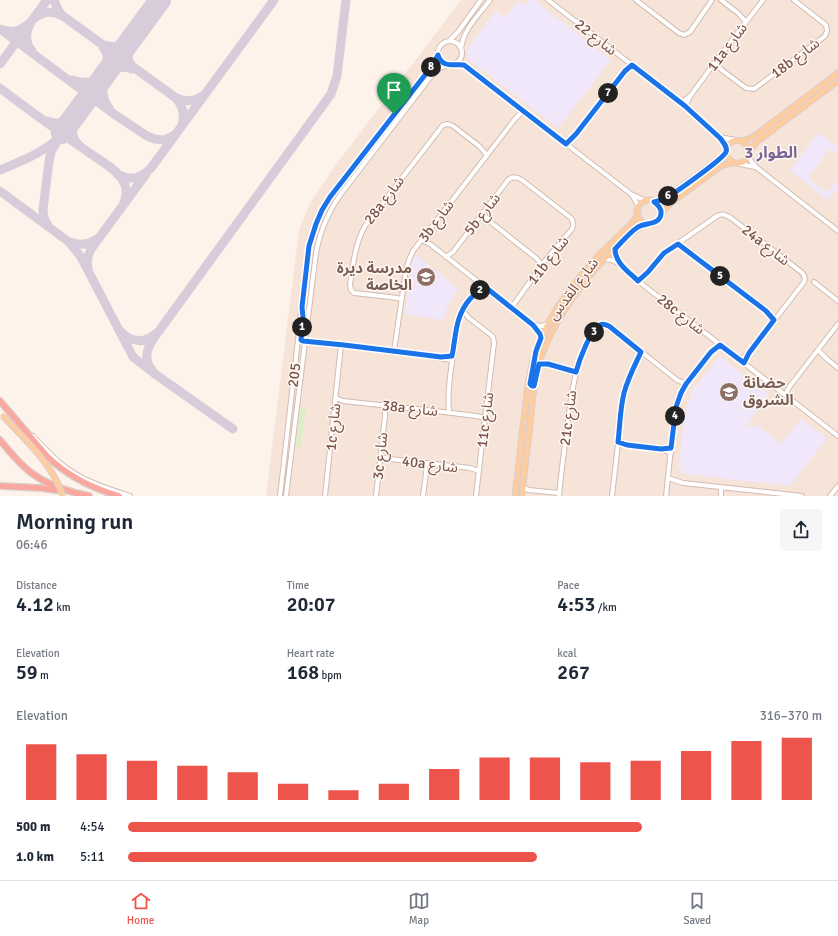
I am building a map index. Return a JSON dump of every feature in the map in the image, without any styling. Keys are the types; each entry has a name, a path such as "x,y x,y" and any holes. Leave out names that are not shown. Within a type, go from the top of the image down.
{"highway":[{"path":"0,401 56,464 82,482 119,496"},
{"path":"0,440 33,474 54,485 79,494"},
{"path":"0,486 50,489 89,496"}],"main road":[{"path":"838,73 756,135 746,140 731,143 722,158 671,194 663,199 654,202 646,201 641,204 638,214 641,220 647,224 656,222 671,202 718,168 745,160 749,152 759,140 838,81"},
{"path":"739,141 746,144 749,152"},
{"path":"726,150 728,159 737,163"},
{"path":"654,202 659,207 661,214"},
{"name":"شارع القدس","path":"515,496 528,385 536,351 541,338 557,308 582,274 630,225 638,214"},
{"name":"شارع القدس","path":"522,496 534,386 539,364 550,336 563,312 580,288 605,259 638,227 647,224"},
{"path":"534,386 530,384 536,351"},
{"path":"1,414 45,462 55,477 63,496"}],"street":[{"path":"481,0 458,32 449,41 441,45 438,55 442,61 450,64 464,65 631,194 646,201"},
{"path":"450,64 458,62 461,57 462,40 466,32 490,0"},
{"name":"شارع 22","path":"548,0 683,105 723,141 726,150"},
{"path":"636,0 682,35 690,32 713,0"},
{"path":"721,0 747,20"},
{"name":"11a شارع","path":"683,105 763,0"},
{"name":"18b شارع","path":"714,64 746,88 754,89 825,36 827,31 826,25 794,0"},
{"path":"449,41 456,43 461,51 464,65"},
{"name":"205","path":"280,496 309,246 316,224 330,197 432,66 438,55"},
{"name":"205","path":"286,496 317,246 321,231 328,214 345,189 432,76 440,68 450,64"},
{"path":"567,145 630,64"},
{"name":"3b شارع","path":"395,351 406,270 413,251 522,110"},
{"name":"28a شارع","path":"402,298 354,293 350,288 356,249 364,226 443,125 448,124 453,126 488,154"},
{"path":"717,136 739,141"},
{"path":"749,152 751,161 756,167 838,231"},
{"path":"737,163 756,167"},
{"name":"5b شارع","path":"448,258 508,180 512,178 522,180 571,218"},
{"path":"631,194 639,207"},
{"name":"24a شارع","path":"682,241 717,216 721,214 726,215 800,271 805,278 804,282 776,319"},
{"path":"481,215 543,263"},
{"name":"11b شارع","path":"512,309 543,263 572,229 573,222 571,218"},
{"path":"423,238 533,325 541,338"},
{"path":"638,281 648,272 662,255 682,241 687,250"},
{"path":"678,244 776,319 742,362"},
{"name":"28c شارع","path":"615,249 615,255 620,264 638,281 837,434"},
{"name":"28c شارع","path":"605,259 620,264"},
{"path":"642,284 648,272"},
{"path":"814,282 838,301"},
{"path":"446,412 457,324 462,310 482,285"},
{"path":"302,307 302,341 452,358"},
{"path":"462,310 469,318"},
{"path":"460,316 469,318"},
{"name":"11c شارع","path":"469,318 494,339 476,496"},
{"path":"533,325 539,327 548,324"},
{"name":"21c شارع","path":"559,494 571,393 582,353 588,341 597,328 603,324 609,326 643,354"},
{"path":"784,394 838,324"},
{"path":"306,333 314,342"},
{"path":"711,352 715,341"},
{"path":"304,348 314,342"},
{"name":"1c شارع","path":"326,496 343,345"},
{"path":"666,496 676,407 679,397 683,388 711,352 720,345"},
{"path":"817,351 838,368"},
{"path":"612,496 624,392 636,364 643,354 677,380 686,384"},
{"path":"539,364 548,364 576,372"},
{"path":"677,380 683,388"},
{"name":"38a شارع","path":"336,400 485,417"},
{"name":"3c شارع","path":"376,496 386,406"},
{"path":"26,432 34,437 60,463 76,475 98,486 130,496"},
{"path":"618,445 671,450"},
{"name":"40a شارع","path":"380,458 479,469"},
{"path":"423,496 427,463"},
{"path":"668,478 683,483"},
{"path":"668,484 683,483 774,495 802,496"},
{"path":"830,495 838,486"},
{"path":"721,496 722,487"},
{"path":"522,488 559,494"}],"shaded area":[{"name":"الطوار 3","path":"461,0 838,0 838,496 266,496 299,230 309,205 335,166"},
{"path":"529,0 534,0 611,60 558,128 468,59 468,49 496,10 505,18 518,1 524,5"},
{"path":"818,133 838,148 838,154 832,150 829,150 809,176 809,180 825,191 829,191 838,179 838,189 828,200 790,170"},
{"name":"مدرسة ديرة الخاصة","path":"416,255 459,289 451,300 443,320 405,314 411,264"},
{"path":"719,356 769,394 747,426 760,427 781,444 801,419 827,438 790,486 684,474 679,467 684,418 689,399 693,390"}],"green space":[{"path":"306,407 301,447 295,446 299,409"}],"taxiway":[{"path":"0,64 47,0"},
{"path":"54,0 62,15"},
{"path":"117,174 127,178 136,178 143,175 151,168 274,0"},
{"path":"119,330 129,338 139,341 149,338 159,331 331,94 337,76 346,0"},
{"path":"33,19 48,12 63,16 176,98 190,101 202,96"},
{"path":"3,30 15,31 25,27 31,22 28,29 27,40 32,51"},
{"path":"0,29 114,114 147,136 163,140 174,135"},
{"path":"104,45 120,45 133,35 128,47 128,59 133,67"},
{"path":"103,47 108,60 106,74 119,68 125,67 132,69"},
{"path":"106,74 103,83 103,96 109,108"},
{"path":"72,80 90,82 106,74"},
{"path":"0,88 114,170 122,179 126,189 123,205"},
{"path":"176,98 183,111 182,125"},
{"path":"47,121 55,123 63,122 77,113 72,128 74,139 77,143"},
{"path":"48,225 44,218 43,210 49,161 51,152 62,133"},
{"path":"0,170 35,154 54,142"},
{"path":"88,268 87,263 91,249 146,174"},
{"path":"0,191 69,242 81,257 133,357 233,429"},
{"path":"70,242 84,244 90,243 97,239"},
{"path":"152,370 147,361 147,352 156,335"}],"runway":[{"path":"62,133 160,0"}],"place":[{"name":"مدرسة ديرة الخاصة","path":"426,277"},
{"name":"حضانة الشروق","path":"729,392"}],"district":[{"name":"الطوار 3","path":"771,153"}],"route":[{"path":"438,55 443,63 450,65 464,65 566,144 576,134 625,71 632,65 685,106 723,141 727,148 726,153 722,158 666,197 654,202 658,205 661,212 658,220 656,222 638,227 615,249 615,255 620,264 638,281 648,272 664,253 678,244 766,311 774,320 749,353 744,363 720,345 711,352 686,384 681,393 676,407 671,448 661,449 627,445 618,442 624,392 641,352 609,326 603,324 598,326 585,347 576,372 544,363 539,364 534,386 532,386 530,384 536,351 541,338 540,334 533,325 484,286 470,300 460,314 452,356 441,357 301,340 303,317 302,307 308,253 316,224 330,197 394,114 432,66 438,55"}]}
